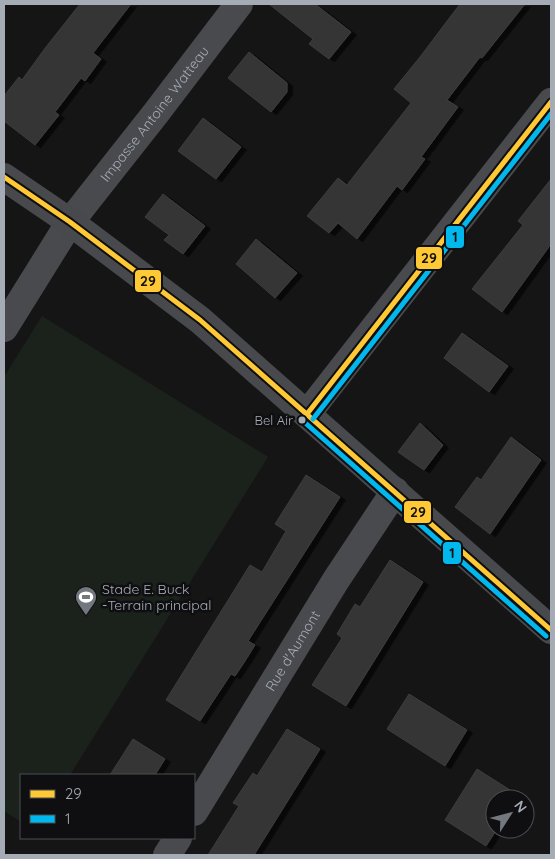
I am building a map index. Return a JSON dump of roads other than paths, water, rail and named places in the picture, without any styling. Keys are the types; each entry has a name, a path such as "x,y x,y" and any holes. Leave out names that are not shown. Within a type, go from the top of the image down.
{"street":[{"name":"Impasse Antoine Watteau","path":"4,328 70,222 239,4"},
{"path":"307,414 551,102"},
{"path":"4,177 70,222 200,320 551,630"},
{"name":"Rue d'Aumont","path":"195,810 336,580 395,492"},
{"path":"167,855 177,839"}],"place":[{"name":"Bel Air","path":"302,420"},
{"name":"Stade E. Buck -Terrain principal","path":"86,616"}]}
